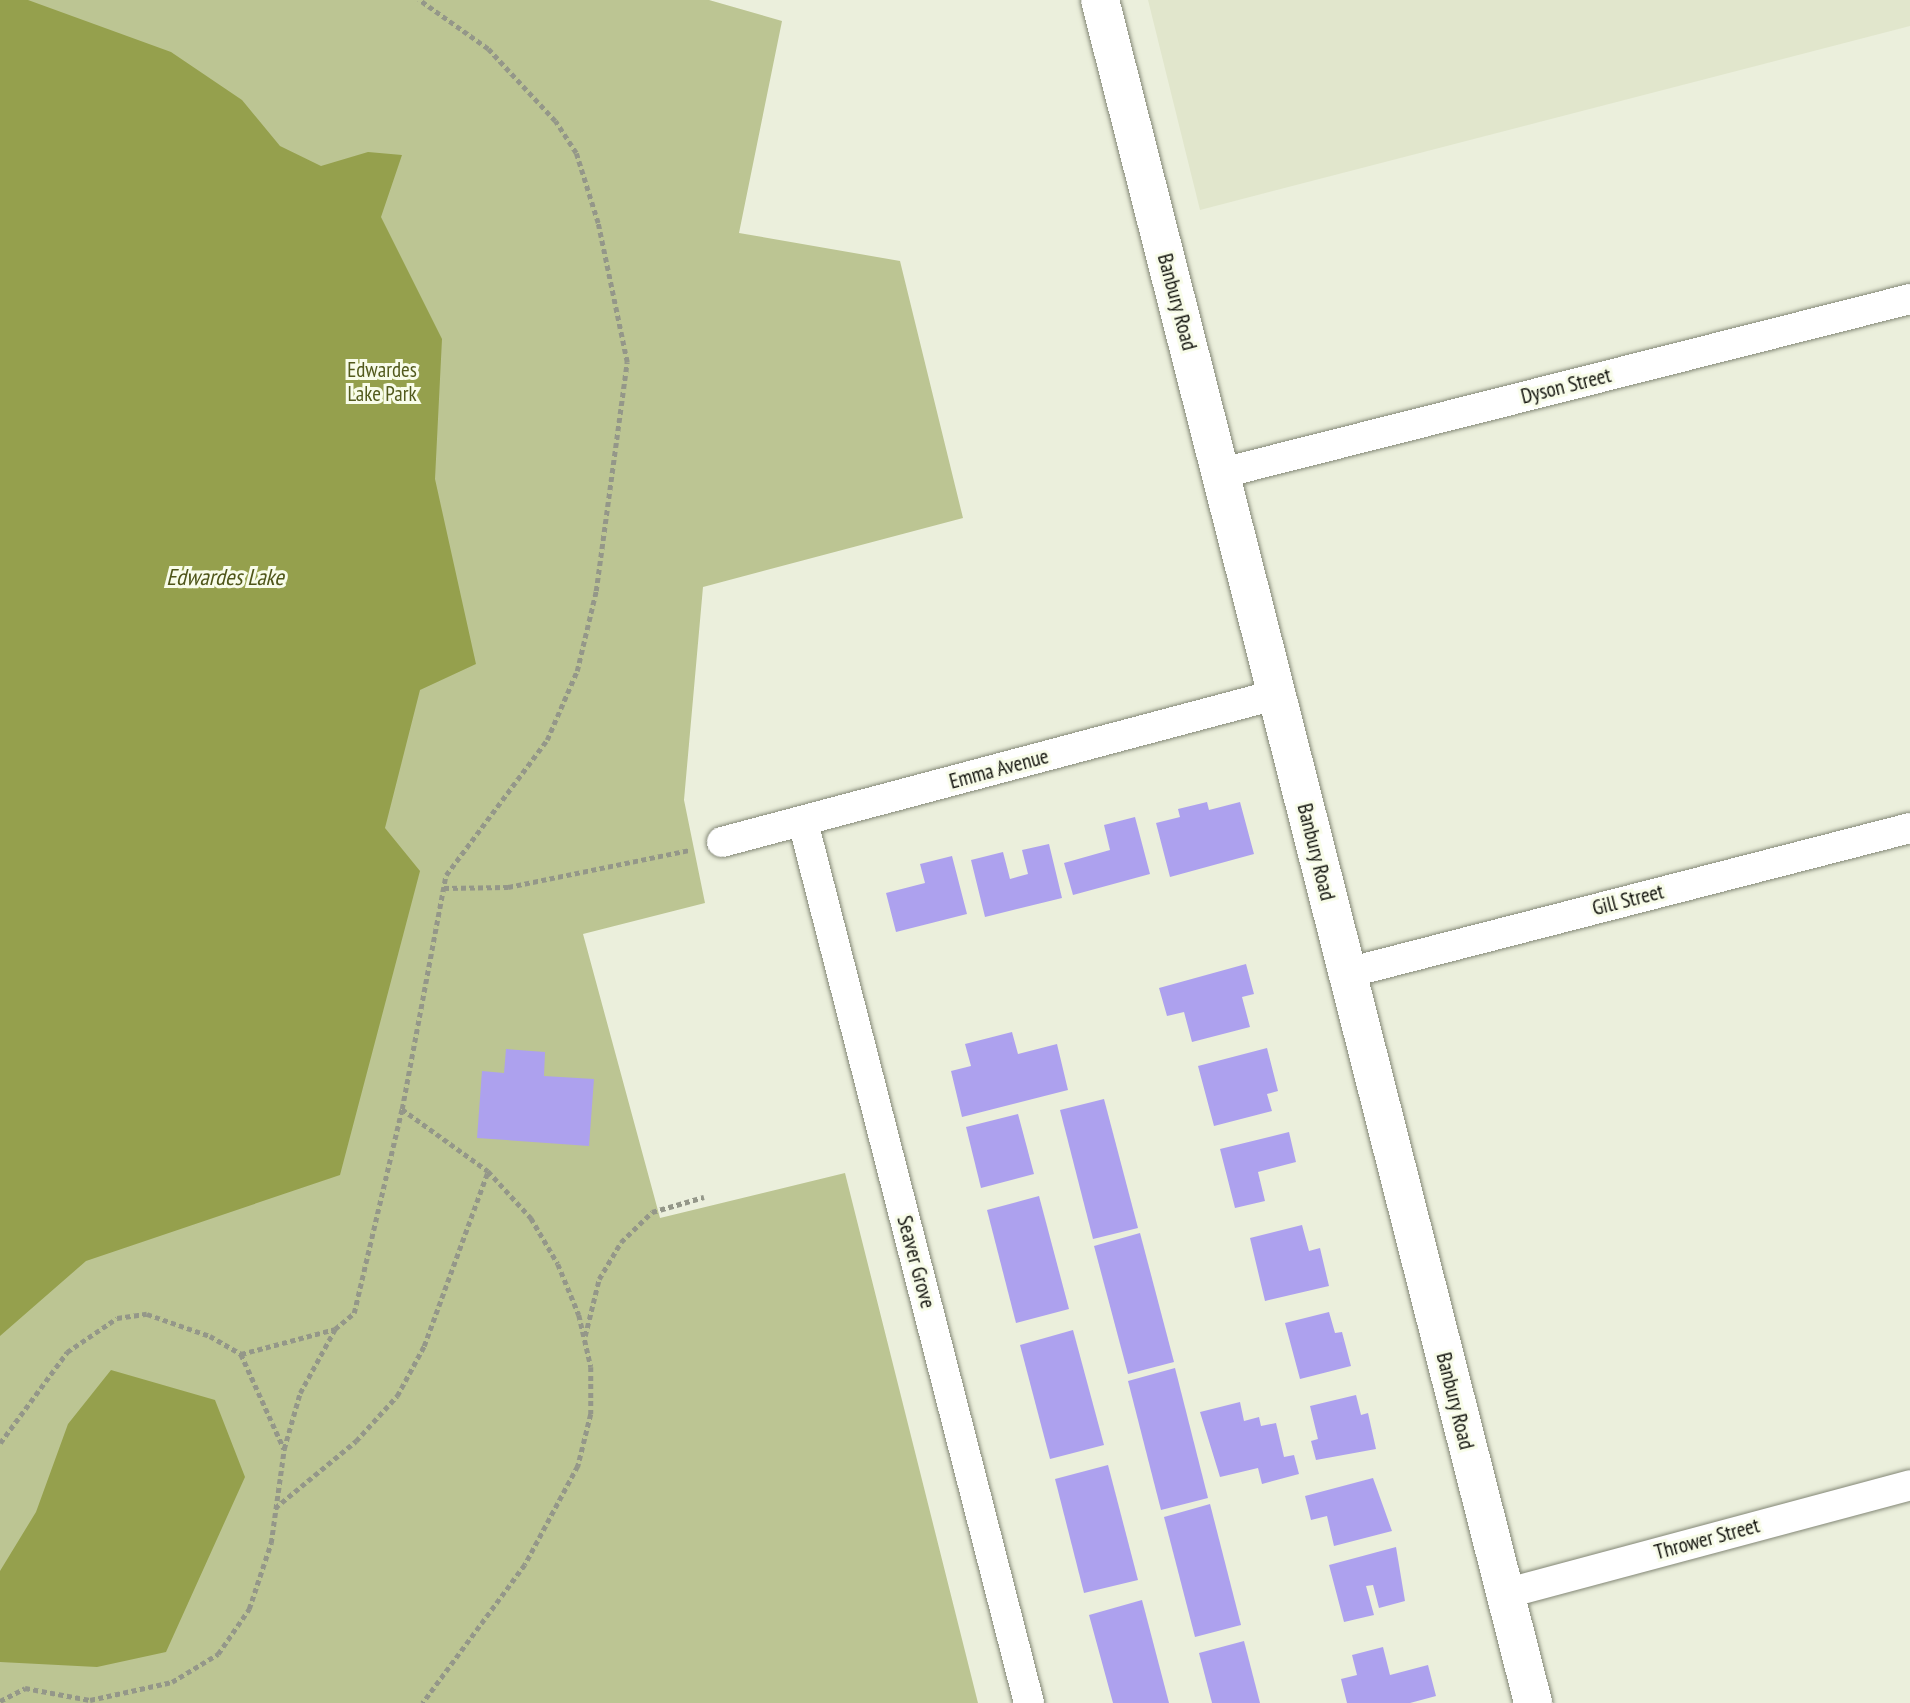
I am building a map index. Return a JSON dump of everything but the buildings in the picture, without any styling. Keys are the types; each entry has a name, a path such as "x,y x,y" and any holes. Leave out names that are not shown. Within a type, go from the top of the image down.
{"street":[{"name":"Banbury Road","path":"1100,0 1533,1703"},
{"name":"Dyson Street","path":"1222,473 1910,299"},
{"name":"Emma Avenue","path":"722,842 1275,695"},
{"name":"Seaver Grove","path":"803,822 1029,1703"},
{"name":"Gill Street","path":"1347,973 1910,828"},
{"name":"Thrower Street","path":"1504,1594 1910,1485"}],"path":[{"path":"0,1701 25,1688 90,1700 172,1682 218,1654 249,1609 271,1544 284,1449 300,1393 335,1329 354,1313 402,1109 446,875 547,740 577,671 596,591 627,362 598,223 576,152 555,121 488,49 419,0"},
{"path":"444,888 508,887 722,842"},
{"path":"402,1109 488,1171 531,1218 551,1252 585,1337 591,1367 591,1414 578,1466 524,1565 423,1703"},
{"path":"275,1508 356,1441 397,1396 424,1346 488,1171"},
{"path":"585,1337 599,1279 621,1242 652,1212 704,1197"},
{"path":"0,1443 67,1352 117,1318 147,1314 210,1336 241,1354 284,1449"},
{"path":"241,1354 335,1329"}],"shaded area":[{"path":"1148,0 1910,0 1910,26 1200,210"}],"green space":[{"name":"Edwardes Lake Park","path":"0,0 709,0 782,21 739,233 900,261 963,518 703,587 684,800 705,903 583,934 660,1218 845,1173 978,1703 0,1703"}],"water":[{"name":"Edwardes Lake","path":"0,0 28,0 171,52 242,100 280,146 321,166 368,152 402,155 381,217 442,339 435,479 476,664 420,690 385,828 420,871 340,1175 86,1261 0,1336"},
{"path":"111,1370 215,1400 245,1477 166,1652 97,1667 0,1662 0,1571 36,1512 68,1424"}]}
